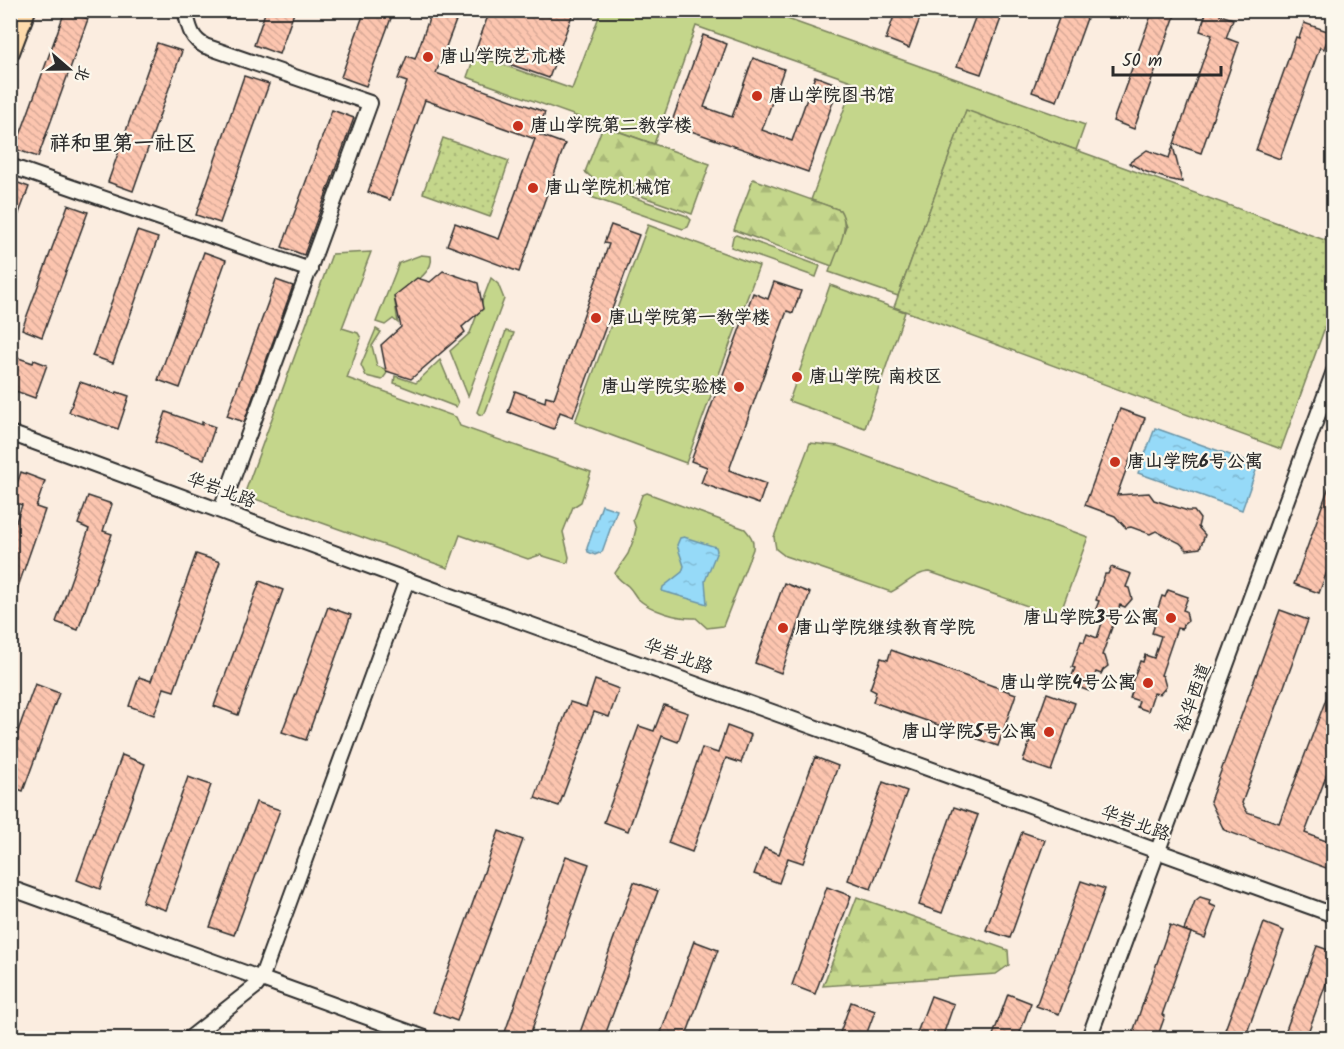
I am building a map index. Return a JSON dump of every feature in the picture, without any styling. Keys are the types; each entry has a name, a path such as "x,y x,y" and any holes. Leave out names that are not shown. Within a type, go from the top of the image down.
{"main road":[{"path":"10,30 18,10"},
{"path":"10,52 26,10"}],"street":[{"path":"185,10 190,32 196,41 205,46 370,103 220,510"},
{"path":"10,166 310,270"},
{"name":"裕华西道","path":"1089,1038 1334,371"},
{"name":"华岩北路","path":"10,433 407,580 1334,915"},
{"path":"190,1038 256,986 261,979 407,580"},
{"path":"10,888 425,1038"}],"green space":[{"path":"601,11 765,11 1085,125 1076,150 966,111 898,296 829,272 846,226 840,210 811,200 854,82 696,26 654,144 467,77 475,55 572,89"},
{"path":"966,110 1333,243 1333,305 1281,449 894,307"},
{"path":"603,126 710,164 692,214 595,180 585,172"},
{"path":"443,138 509,161 490,217 423,193"},
{"path":"753,179 840,210 844,230 832,266 734,230"},
{"path":"596,184 687,216 691,220 688,227 683,229 591,197"},
{"path":"648,225 759,266 686,463 575,422"},
{"path":"736,235 820,266 816,277 731,247 733,237"},
{"path":"371,252 342,328 358,333 361,338 347,378 456,417 460,426 591,472 581,502 573,507 563,532 569,557 568,562 540,555 528,559 460,535 448,568 244,495 332,254"},
{"path":"421,255 431,256 429,269 394,296 398,323 393,319 385,325 376,322 399,263"},
{"path":"491,278 498,284 504,299 468,396 450,351 470,333"},
{"path":"830,285 905,312 865,428 789,401"},
{"path":"376,329 381,332 372,346 377,366 387,370 382,380 366,376 361,365"},
{"path":"506,331 514,333 485,413 482,415 477,412"},
{"path":"440,360 458,403 456,407 394,383 395,376 416,383"},
{"path":"810,443 838,446 1088,537 1059,617 930,572 915,577 891,592 785,556 776,549 774,537"},
{"path":"647,493 745,529 750,536 753,549 723,626 707,628 696,618 673,616 650,607 637,598 616,575 633,541 636,529 633,520 642,495"},
{"path":"857,897 1008,950 1009,965 996,974 823,986"}],"water":[{"path":"1155,428 1258,465 1242,510 1138,473"},
{"path":"602,505 617,510 602,552 595,555 588,552 587,548"},
{"path":"684,537 716,547 717,551 705,581 707,604 662,591 663,587 682,572 684,566 677,545 680,538"}],"building":[{"path":"266,10 295,10 279,54 254,45"},
{"path":"365,10 394,10 366,86 341,77"},
{"path":"432,10 460,10 436,73 545,112 537,134 565,144 519,272 447,245 455,223 499,239 535,139 425,100 390,200 368,192 407,82 398,79 407,56 415,59"},
{"path":"490,10 574,10 549,78 475,52"},
{"path":"896,10 923,10 909,48 886,39"},
{"path":"978,10 1004,10 981,74 957,66"},
{"path":"1062,10 1090,10 1057,101 1032,92"},
{"path":"1153,10 1177,10 1134,129 1113,121"},
{"path":"1207,10 1221,10 1220,15 1233,19 1226,38 1239,43 1201,153 1174,144 1212,35 1200,31"},
{"path":"65,11 88,19 38,157 15,149"},
{"path":"1304,23 1330,32 1324,49 1320,47 1280,159 1256,150 1296,37 1299,38"},
{"name":"唐山学院图书馆","path":"703,35 727,44 704,107 732,117 753,58 784,69 762,130 792,141 815,76 839,85 808,172 671,124"},
{"path":"157,43 182,51 133,191 108,182"},
{"path":"244,76 269,84 220,223 196,215"},
{"path":"332,110 354,118 304,255 282,247"},
{"path":"1173,146 1182,182 1144,171 1129,163 1147,150 1169,158"},
{"path":"10,180 29,187 12,232 10,232"},
{"path":"68,205 88,212 42,337 22,329"},
{"name":"唐山学院第一教学楼","path":"611,225 639,235 573,417 560,412 554,429 508,412 515,391 545,402 546,396 554,398 609,244 604,243"},
{"path":"137,231 158,238 113,363 92,356"},
{"path":"204,252 226,260 180,388 158,380"},
{"path":"443,271 478,283 483,309 462,327 465,332 411,379 386,371 381,345 401,327 394,296 417,278 430,282"},
{"path":"276,280 293,286 244,422 227,416"},
{"name":"唐山学院实验楼","path":"774,282 801,291 793,313 787,311 729,470 766,484 759,504 701,483 707,467 691,461 753,293 768,299"},
{"path":"10,355 47,365 35,398 10,389"},
{"path":"80,382 129,396 118,429 69,412"},
{"path":"1120,409 1145,418 1117,495 1149,493 1154,500 1194,511 1200,519 1198,527 1205,535 1200,548 1187,550 1180,543 1156,531 1150,534 1131,527 1126,528 1115,516 1085,505"},
{"path":"166,412 202,425 202,422 215,427 204,459 155,442"},
{"path":"21,472 45,481 36,507 45,510 12,604 10,603 10,538 22,505 11,501"},
{"path":"1332,478 1334,553 1319,593 1294,584"},
{"path":"88,496 112,504 103,531 112,534 78,630 56,622 89,529 78,524"},
{"path":"196,554 220,562 174,691 164,688 154,715 129,706 139,677 151,681"},
{"path":"1111,567 1131,574 1126,587 1129,588 1132,599 1125,607 1120,605 1102,655 1105,656 1108,666 1101,674 1096,672 1089,691 1078,687 1081,681 1071,678 1075,668 1072,667 1081,641 1084,642 1087,634 1097,638 1105,614 1095,611 1099,601 1096,600 1105,574 1108,574"},
{"path":"260,581 283,590 238,715 214,706"},
{"name":"唐山学院继续教育学院","path":"784,583 810,593 781,673 755,663"},
{"path":"1168,590 1188,597 1183,610 1186,611 1188,621 1182,629 1177,628 1161,675 1166,687 1160,694 1154,693 1148,711 1137,707 1139,701 1130,698 1133,689 1130,688 1140,661 1143,662 1145,655 1154,658 1161,636 1152,633 1155,624 1153,623 1162,596 1165,597"},
{"path":"328,607 351,615 306,740 282,732"},
{"path":"1280,610 1308,620 1242,803 1247,812 1279,823 1334,678 1334,755 1305,833 1334,844 1334,871 1224,830 1210,801"},
{"path":"891,650 1016,694 998,746 873,702 876,692 870,689 881,658 888,660"},
{"path":"595,680 619,689 609,717 594,712 559,806 535,798 570,702 586,707"},
{"path":"35,684 59,693 23,791 10,786 10,753"},
{"name":"唐山学院5号公寓","path":"1047,693 1075,703 1051,771 1023,761"},
{"path":"664,705 688,713 678,742 662,736 628,831 604,822 639,726 654,731"},
{"path":"727,726 751,735 741,763 726,758 692,852 668,843 702,748 718,753"},
{"path":"122,755 145,764 100,889 77,880"},
{"path":"815,757 838,766 803,863 788,858 779,883 754,874 764,848 779,854"},
{"path":"188,777 211,785 166,910 142,902"},
{"path":"883,782 907,791 871,889 848,880"},
{"path":"256,802 280,810 234,935 210,927"},
{"path":"954,807 978,815 942,913 919,905"},
{"path":"499,831 523,840 457,1021 433,1012"},
{"path":"1022,832 1045,840 1010,938 986,930"},
{"path":"566,856 589,864 529,1038 512,1038 504,1035"},
{"path":"1081,881 1105,889 1059,1014 1036,1006"},
{"path":"634,882 658,891 604,1038 578,1038"},
{"path":"827,887 851,896 815,994 792,985"},
{"path":"1200,897 1210,900 1209,904 1216,907 1205,938 1184,930 1195,901"},
{"path":"1264,923 1284,931 1245,1038 1222,1038"},
{"path":"1170,925 1191,933 1162,1015 1165,1016 1157,1038 1131,1038"},
{"path":"694,941 718,950 685,1038 659,1038"},
{"path":"1317,946 1334,952 1334,962 1306,1038 1283,1038"},
{"path":"1008,994 1031,1003 1018,1038 992,1038"},
{"path":"931,996 954,1004 942,1038 915,1038"},
{"path":"851,1002 875,1011 865,1038 838,1038"}],"place":[{"name":"唐山学院艺术楼","path":"428,57"},
{"name":"唐山学院图书馆","path":"757,96"},
{"name":"唐山学院第二教学楼","path":"518,126"},
{"name":"唐山学院机械馆","path":"533,188"},
{"name":"唐山学院第一教学楼","path":"596,318"},
{"name":"唐山学院 南校区","path":"797,377"},
{"name":"唐山学院实验楼","path":"739,387"},
{"name":"唐山学院6号公寓","path":"1115,462"},
{"name":"唐山学院3号公寓","path":"1171,618"},
{"name":"唐山学院继续教育学院","path":"783,628"},
{"name":"唐山学院4号公寓","path":"1148,683"},
{"name":"唐山学院5号公寓","path":"1049,732"}],"district":[{"name":"祥和里第一社区","path":"123,144"}]}
